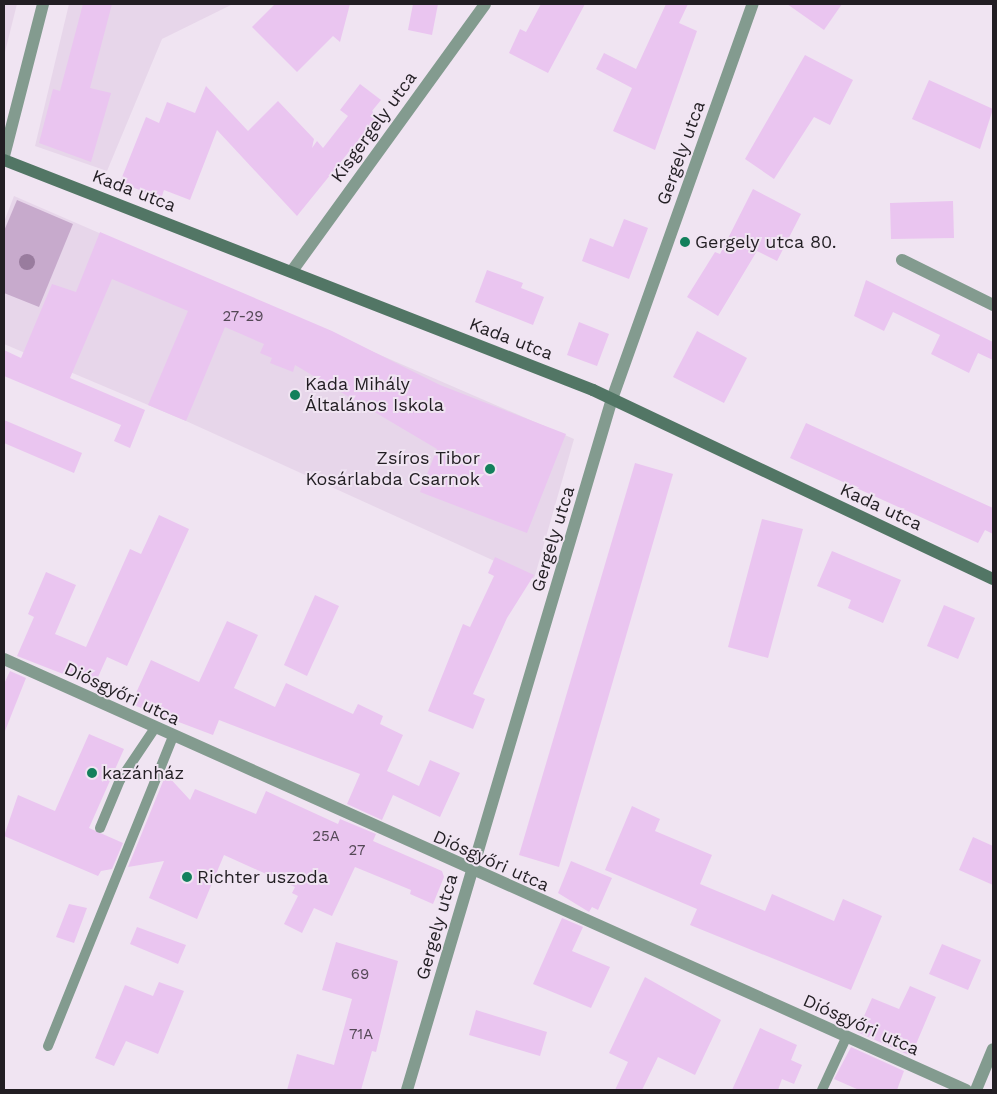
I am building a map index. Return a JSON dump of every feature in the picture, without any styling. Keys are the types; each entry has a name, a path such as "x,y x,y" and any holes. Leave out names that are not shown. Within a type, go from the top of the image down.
{"street":[{"path":"4,158 43,4"},
{"name":"Kisgergely utca","path":"292,272 485,4"},
{"name":"Gergely utca","path":"407,1090 612,399 753,4"},
{"name":"Kada utca","path":"4,158 612,399 993,579"},
{"path":"902,260 993,305"},
{"name":"Diósgyőri utca","path":"4,659 471,872 966,1090"},
{"path":"976,1090 993,1049"}],"lane":[{"path":"100,828 120,780 155,728"},
{"path":"48,1046 173,737"},
{"path":"822,1090 846,1038"}],"shaded area":[{"path":"4,4 17,4 4,56"},
{"path":"69,4 233,4 162,39 107,171 35,146"},
{"name":"Kada Mihály Általános Iskola","path":"14,196 574,439 534,579 186,421 4,344 4,222"},
{"path":"17,200 73,224 39,307 4,293 4,231"}],"building":[{"path":"83,4 112,4 90,88 111,93 91,162 39,143 53,89 60,91"},
{"path":"275,4 350,4 340,42 333,36 297,72 252,27"},
{"path":"413,4 438,4 432,35 408,30"},
{"path":"541,4 585,4 548,73 509,53 520,29 526,32"},
{"path":"666,4 688,4 679,23 697,31 655,150 613,131 632,88 596,69 604,53 636,69"},
{"path":"787,4 842,4 824,30"},
{"path":"805,55 853,80 830,125 814,117 774,179 745,159"},
{"path":"929,80 993,109 980,149 912,119"},
{"path":"360,84 381,100 372,111 378,116 297,216 217,130 190,200 164,190 161,199 120,182 146,117 159,123 167,102 195,113 206,86 248,131 278,101 314,139 312,148 317,141 323,148 348,116 340,110"},
{"path":"753,189 801,214 777,261 757,251 718,316 687,297 715,252 720,254"},
{"path":"953,201 954,238 891,239 890,203"},
{"path":"624,219 648,228 629,279 582,261 590,238 613,247"},
{"path":"100,232 332,331 440,385 566,434 527,533 420,492 437,449 295,365 293,372 270,363 272,358 260,353 264,344 225,327 186,421 148,405 188,311 112,279 70,378 145,410 130,448 114,441 121,425 4,376 4,350 21,358 52,284 76,292"},
{"path":"487,270 523,283 521,288 544,297 533,325 475,302"},
{"path":"866,280 993,342 993,360 978,353 969,373 931,354 940,335 893,312 884,331 854,316"},
{"path":"579,322 609,334 597,366 567,355"},
{"path":"697,331 747,358 724,403 673,377"},
{"path":"4,420 82,453 74,473 4,443"},
{"path":"806,423 993,508 993,534 985,530 978,543 790,458"},
{"path":"635,463 673,474 559,867 519,855"},
{"path":"159,515 189,529 127,666 107,657 94,686 17,656 34,617 28,614 46,572 76,585 55,634 86,647 130,549 141,554"},
{"path":"762,519 803,529 768,658 728,647"},
{"path":"832,551 901,580 883,623 848,608 851,600 817,586"},
{"path":"495,557 534,575 507,618 473,694 485,699 473,729 428,711 463,624 470,627 494,576 488,573"},
{"path":"315,595 339,606 307,676 284,665"},
{"path":"944,605 975,618 958,659 927,646"},
{"path":"227,621 258,635 234,688 275,707 286,683 353,714 358,704 383,716 380,724 403,735 387,771 419,786 430,760 460,773 440,817 393,795 382,820 347,804 360,774 219,720 213,735 131,704 151,660 199,682"},
{"path":"10,671 26,678 5,731 4,684"},
{"path":"89,734 124,749 89,828 123,843 112,869 101,871 98,876 4,836 18,795 55,811"},
{"path":"166,774 190,800 195,789 256,814 266,791 338,824 340,819 376,834 373,841 442,871 444,877 433,904 410,894 411,890 355,867 332,916 314,908 302,933 284,924 298,896 292,893 295,887 224,855 197,919 149,898 164,861 128,867"},
{"path":"632,806 660,819 655,831 712,855 700,884 765,911 772,894 834,921 843,899 882,916 851,990 690,925 697,909 605,870"},
{"path":"973,837 993,846 993,885 959,870"},
{"path":"571,861 612,878 598,910 592,907 589,912 558,893"},
{"path":"69,904 87,908 74,943 56,937"},
{"path":"562,918 583,927 572,951 610,967 591,1008 533,984"},
{"path":"137,927 186,945 178,964 130,944"},
{"path":"336,942 398,961 376,1052 372,1051 361,1090 287,1090 297,1054 334,1065 352,999 322,990"},
{"path":"942,944 981,960 968,990 929,974"},
{"path":"645,977 721,1020 695,1075 658,1057 642,1090 615,1090 628,1062 609,1053"},
{"path":"159,982 184,991 158,1054 126,1041 114,1066 95,1058 125,985 153,996"},
{"path":"910,986 936,997 911,1056 857,1032 872,998 899,1009"},
{"path":"476,1010 547,1032 540,1056 469,1035"},
{"path":"760,1028 797,1045 791,1060 802,1065 794,1084 782,1079 778,1090 732,1090"},
{"path":"851,1047 904,1071 897,1090 859,1090 834,1079"}],"place":[{"name":"Gergely utca 80.","path":"685,242"},
{"name":"Kada Mihály Általános Iskola","path":"295,395"},
{"name":"Zsíros Tibor Kosárlabda Csarnok","path":"490,469"},
{"name":"kazánház","path":"92,773"},
{"name":"Richter uszoda","path":"187,877"}]}
